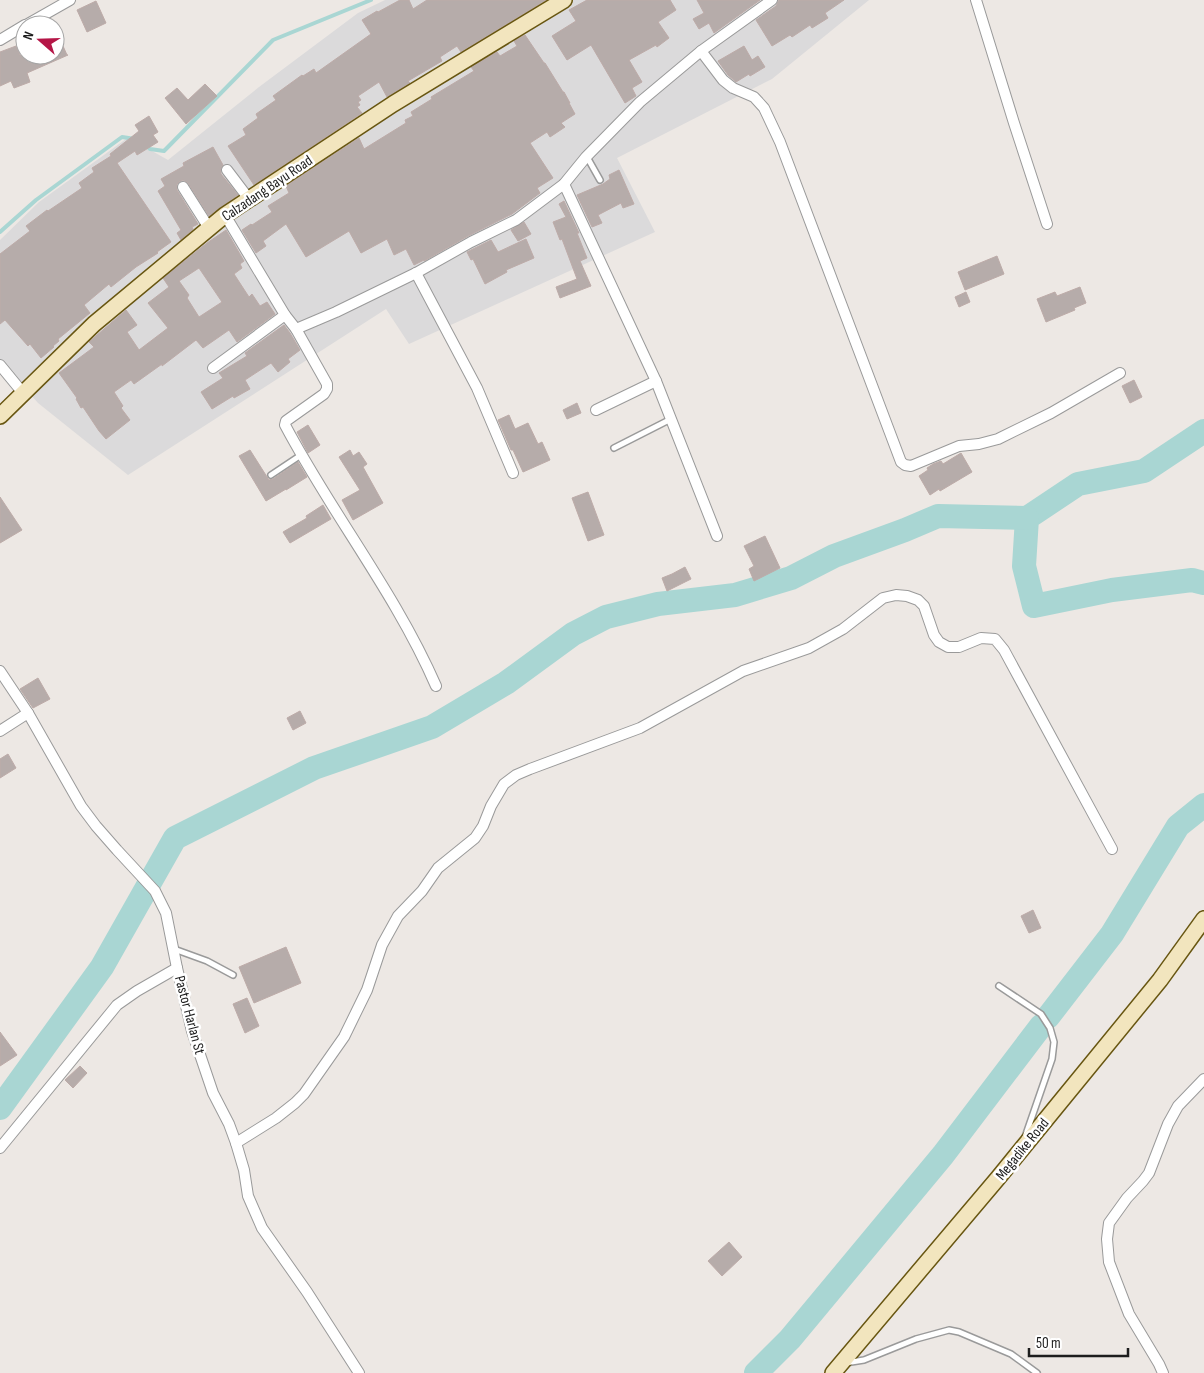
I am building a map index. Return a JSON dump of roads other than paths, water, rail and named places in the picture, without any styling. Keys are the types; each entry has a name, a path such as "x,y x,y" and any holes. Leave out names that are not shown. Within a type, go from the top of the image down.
{"street":[{"path":"43,15 70,0"},
{"name":"Calzadang Bayu Road","path":"0,416 94,324 225,215 393,104 564,0"},
{"path":"296,328 336,312 416,273 471,242 516,220 564,184 586,157 640,102 701,50 772,0"},
{"path":"976,0 1047,224"},
{"path":"0,40 15,31"},
{"path":"701,50 723,80 733,88 754,97 764,108 780,142 901,462 905,466 911,466 959,446 980,444 998,439 1051,413 1120,372"},
{"path":"227,170 249,199"},
{"path":"564,184 656,381 717,536"},
{"path":"183,187 209,228"},
{"path":"225,215 285,315 296,328 327,384 324,394 286,421 285,425 392,602 436,686"},
{"path":"416,273 477,388 513,473"},
{"path":"214,368 285,315"},
{"path":"0,365 23,393"},
{"path":"596,410 656,381"},
{"path":"236,1143 276,1118 295,1104 304,1094 344,1037 367,990 382,945 398,916 422,891 438,868 475,838 484,826 491,806 504,784 530,769 640,728 743,671 809,648 843,628 883,598 896,595 918,600 924,606 934,634 939,642 948,647 959,646 981,638 996,639 1004,650 1112,848"},
{"name":"Pastor Harlan St","path":"0,671 28,713 81,806 111,844 155,890 166,913 192,1031 214,1093 236,1143 244,1170 248,1196 262,1228 307,1292 359,1373"},
{"path":"0,731 28,713"},
{"name":"Megadike Road","path":"836,1369 1019,1152 1160,980 1204,919"},
{"path":"0,1148 116,1005 136,991 177,968"},
{"path":"1163,1373 1129,1314 1109,1262 1107,1238 1110,1223 1127,1198 1148,1173 1168,1124 1178,1106 1204,1079"}],"lane":[{"path":"586,157 600,180"},
{"path":"614,448 671,419"},
{"path":"272,475 301,454"},
{"path":"174,948 233,974"},
{"path":"999,986 1041,1014 1050,1028 1054,1042 1052,1059 1019,1152"},
{"path":"836,1369 916,1339 949,1330 959,1332 1011,1354 1037,1373"}],"waterway":[{"path":"145,145 150,149 164,151 273,40 371,0"},
{"path":"0,232 36,200 122,137 135,139"},
{"path":"1204,431 1144,471 1078,484 1027,518 1024,566 1034,606 1112,590 1192,580 1204,583"},
{"path":"0,1108 102,967 175,838 314,768 432,727 506,683 573,634 606,617 658,604 735,595 791,578 834,556 938,516 1027,518"},
{"path":"1048,1017 1112,934 1178,826 1204,805"},
{"path":"756,1373 790,1339 943,1155 1041,1026"}]}
